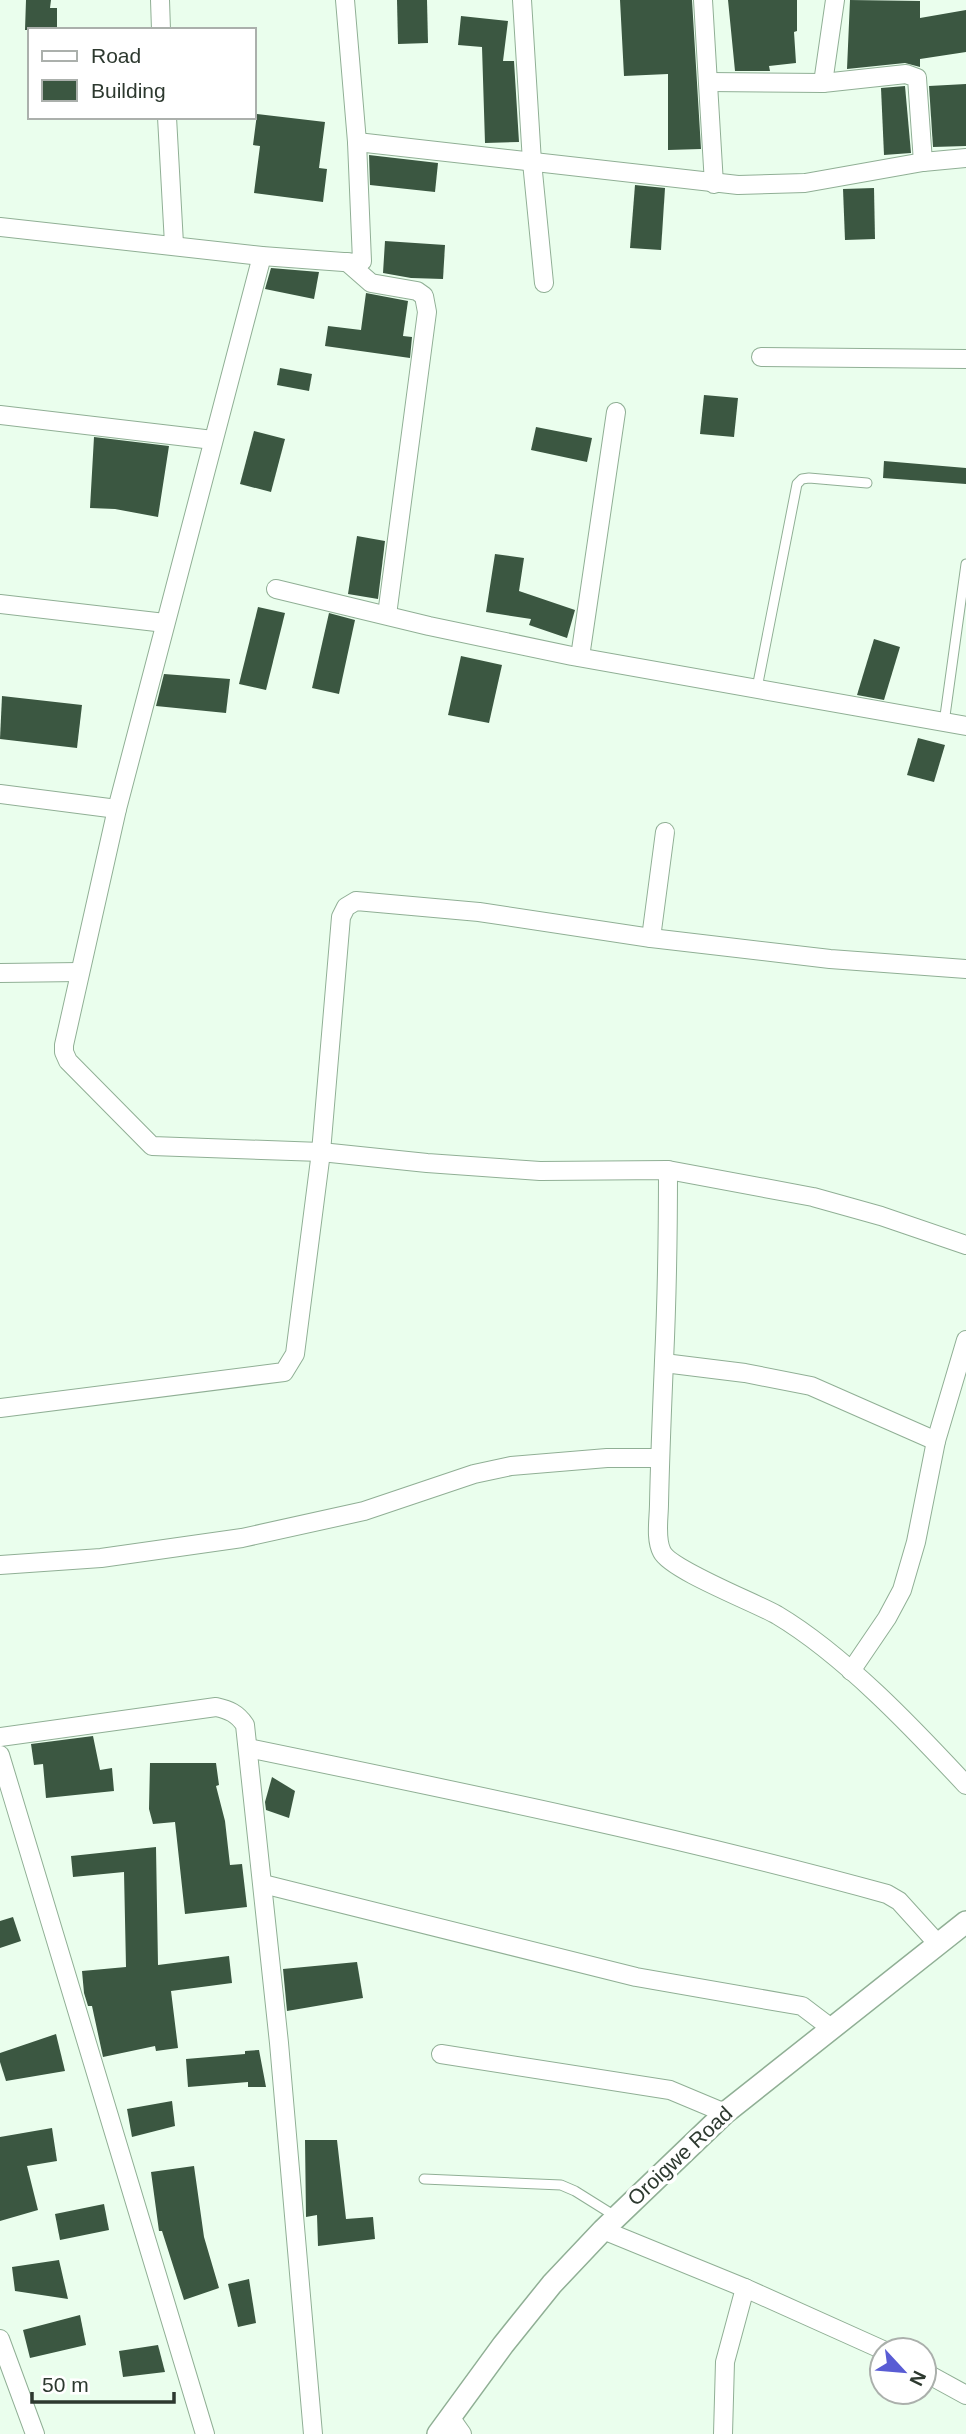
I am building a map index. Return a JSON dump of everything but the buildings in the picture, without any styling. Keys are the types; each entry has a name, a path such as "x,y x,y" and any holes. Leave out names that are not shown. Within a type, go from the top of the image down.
{"street":[{"path":"160,0 161,28"},
{"path":"0,227 174,244 262,256 357,263 362,261 357,142 345,0"},
{"path":"522,0 532,162 544,283"},
{"path":"703,0 713,184"},
{"path":"822,83 835,0"},
{"path":"708,82 822,83 913,75 917,78 923,162"},
{"path":"167,119 174,244"},
{"path":"357,142 713,184 805,183 923,162 966,158"},
{"path":"262,256 117,809 64,1052 68,1061 152,1146 321,1152 540,1171 668,1170 813,1197 881,1216 966,1245"},
{"path":"346,262 370,283 417,291 424,296 427,312 387,615"},
{"path":"761,357 966,359"},
{"path":"580,657 616,412"},
{"path":"0,415 213,440"},
{"path":"276,589 580,657 966,726"},
{"path":"0,604 165,623"},
{"path":"0,794 117,809"},
{"path":"651,938 665,832"},
{"path":"0,1408 284,1372 295,1353 321,1152 341,917 346,907 356,901 479,912 651,938 830,959 966,969"},
{"path":"0,973 80,972"},
{"path":"668,1170 660,1458 659,1534 662,1551 671,1562 777,1615 801,1631 851,1671 936,1752 966,1785"},
{"path":"851,1671 887,1618 902,1590 916,1542 936,1441 966,1340"},
{"path":"664,1363 745,1373 811,1386 936,1441"},
{"path":"0,1564 101,1558 242,1538 364,1511 474,1474 511,1466 607,1458 660,1458"},
{"path":"0,1737 216,1707 230,1710 240,1717 245,1725 295,2202 313,2434"},
{"path":"248,1748 624,1828 769,1862 887,1894 899,1901 938,1944"},
{"path":"0,1755 205,2434"},
{"path":"263,1884 636,1978 803,2006 831,2028"},
{"name":"Oroigwe Road","path":"438,2434 456,2425 503,2345 552,2284 610,2223 725,2113 966,1922"},
{"path":"441,2054 670,2090 725,2113"},
{"path":"610,2223 868,2343"},
{"path":"723,2434 724,2362 745,2288"},
{"path":"0,2339 34,2434"},
{"path":"938,2380 966,2395"}],"lane":[{"path":"757,688 797,484 802,479 809,478 867,483"},
{"path":"944,723 966,564"},
{"path":"424,2179 561,2185 575,2191 610,2223"}]}
